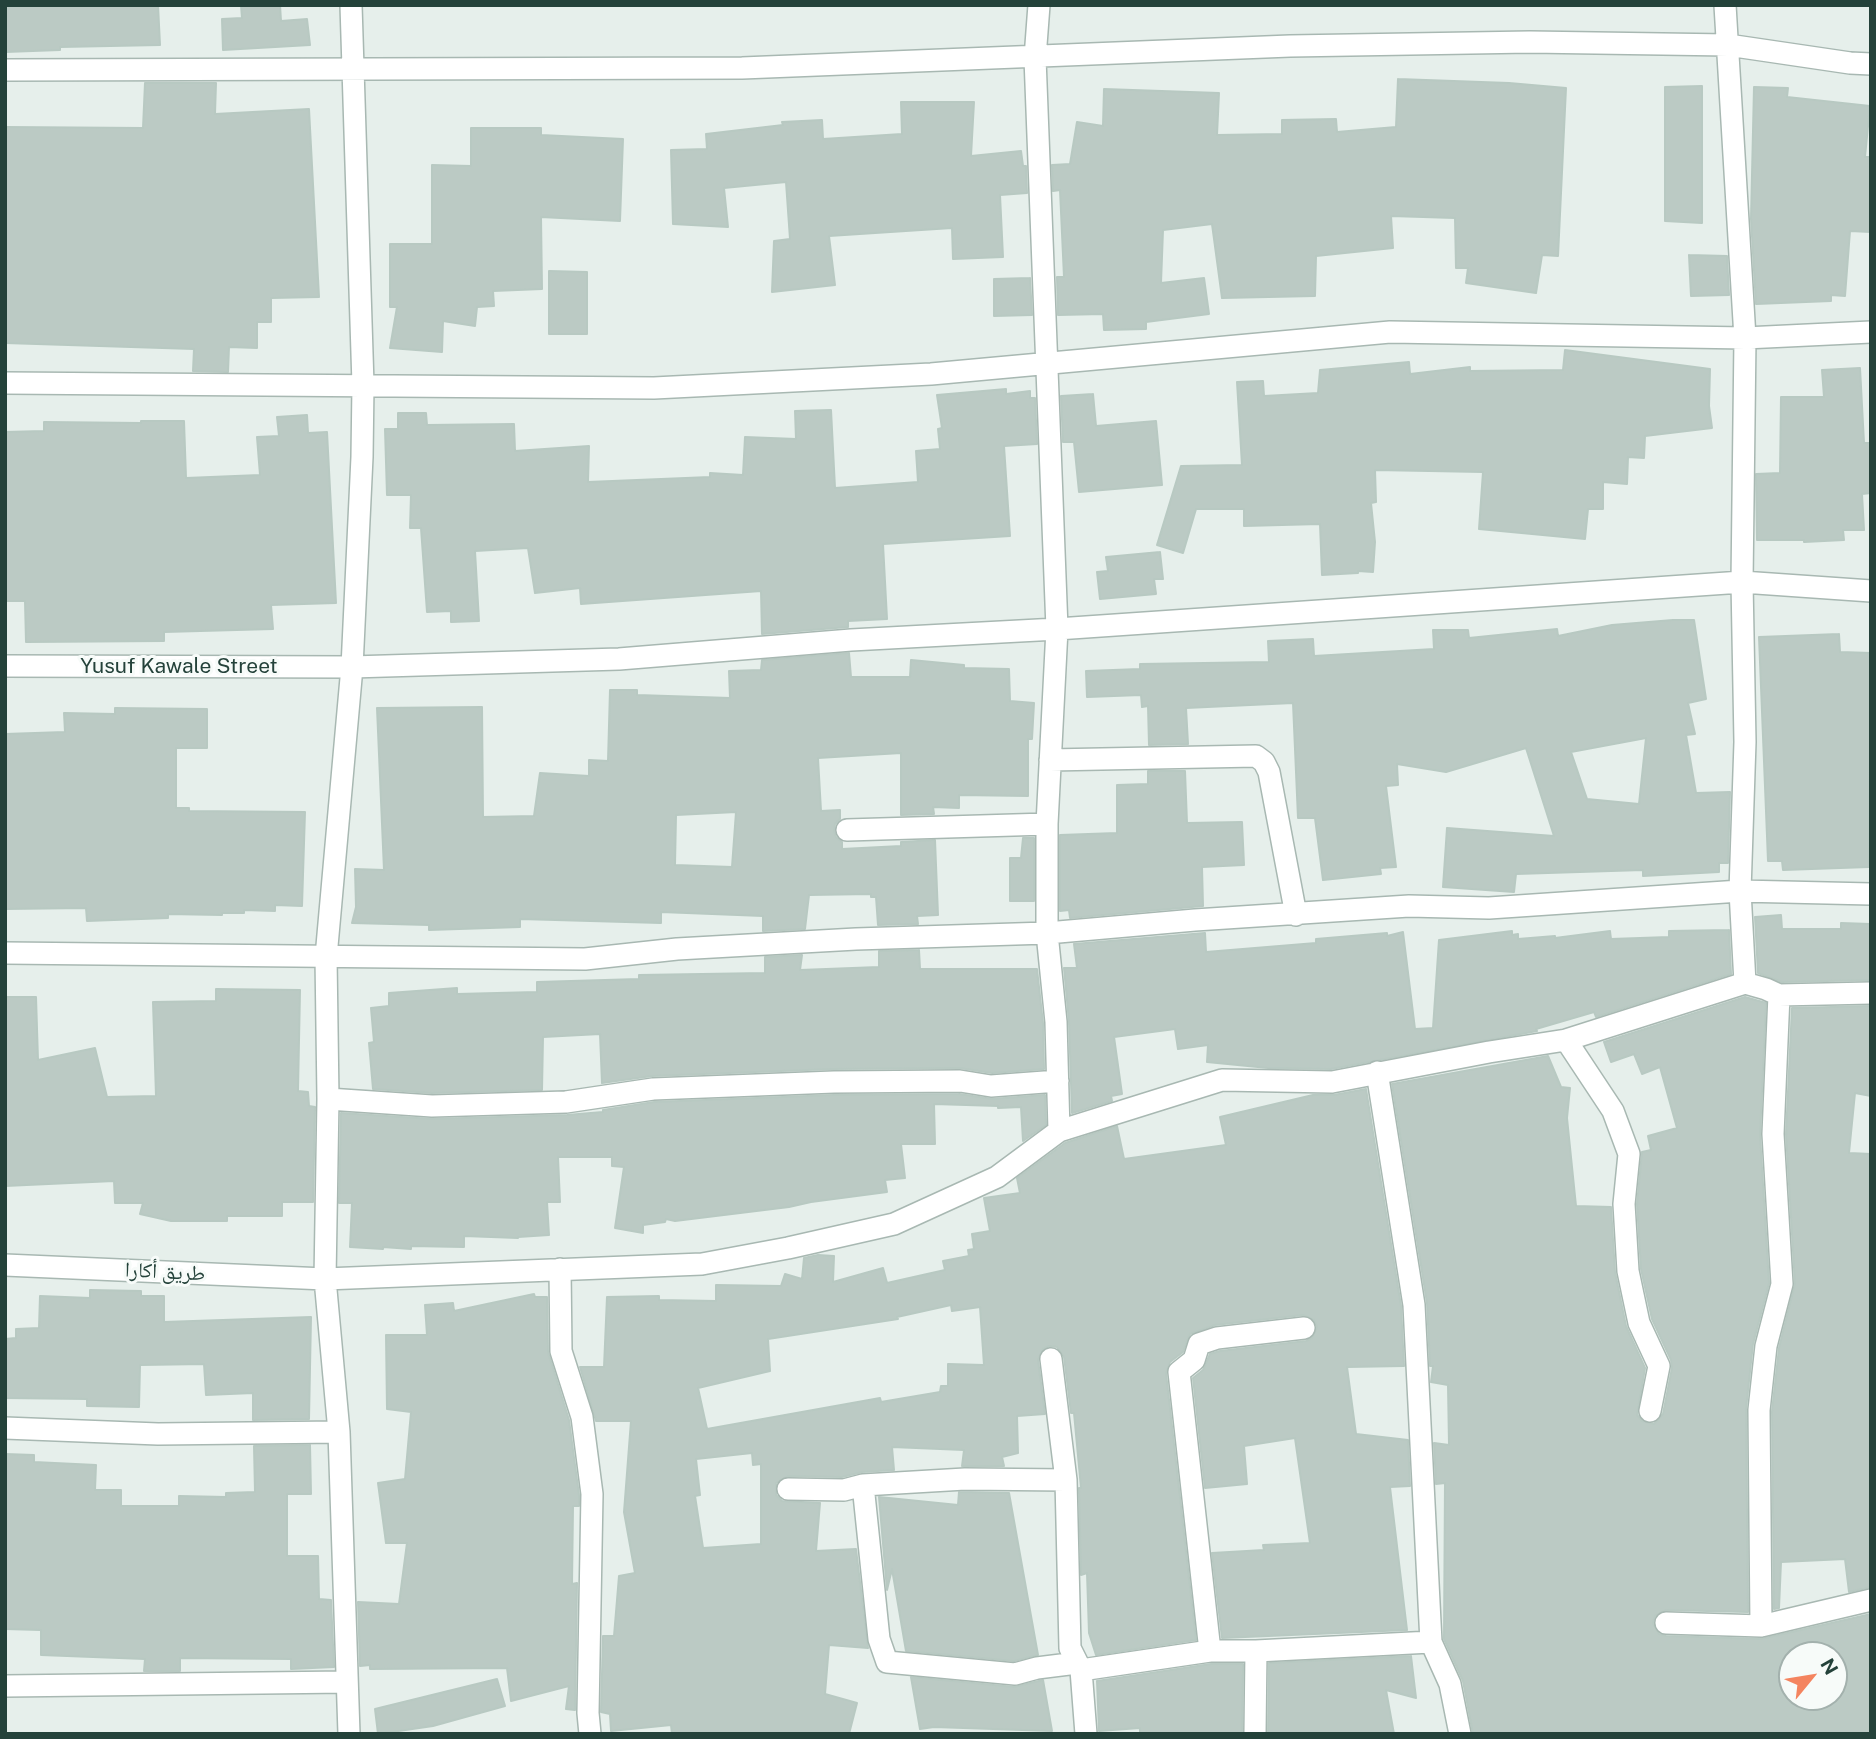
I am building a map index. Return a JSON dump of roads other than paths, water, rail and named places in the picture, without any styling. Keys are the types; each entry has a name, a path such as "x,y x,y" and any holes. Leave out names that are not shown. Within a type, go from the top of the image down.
{"street":[{"path":"349,1734 339,1432 325,1279 327,957 352,667 362,457 363,385 351,5"},
{"path":"1039,5 1035,58 1056,629 1047,824 1047,933 1056,1022 1059,1131"},
{"path":"1725,5 1745,338 1742,582 1745,742 1740,891 1745,984 1779,995 1871,993"},
{"path":"5,70 742,68 1290,46 1530,43 1728,45 1871,64"},
{"path":"5,383 654,388 930,374 1390,332 1745,338 1871,332"},
{"name":"Yusuf Kawale Street","path":"5,666 352,667 619,659 851,640 1056,629 1742,582 1871,591"},
{"path":"1050,760 1256,756 1264,762 1269,772 1296,915"},
{"path":"847,830 1047,824"},
{"path":"5,953 585,959 677,949 788,942 1047,933 1409,906 1489,908 1740,891 1871,894"},
{"name":"طريق أكارا","path":"5,1265 325,1279 702,1264 894,1224 997,1177 1059,1131 1222,1080 1332,1082 1566,1040 1745,984"},
{"path":"1760,1626 1759,1410 1766,1346 1782,1284 1773,1134 1779,995"},
{"path":"1566,1040 1613,1111 1629,1154 1624,1204 1628,1271 1639,1324 1659,1366 1650,1411"},
{"path":"1377,1073 1414,1305 1431,1642 1450,1684 1460,1734"},
{"path":"328,1099 432,1106 566,1102 653,1089 764,1084 960,1082 991,1086 1058,1081"},
{"path":"560,1269 561,1351 582,1417 592,1494 588,1713 590,1734"},
{"path":"1210,1651 1179,1372 1194,1360 1199,1344 1217,1338 1304,1328"},
{"path":"863,1485 879,1639 887,1662 1015,1674 1037,1668 1077,1664 1070,1648 1066,1480 1051,1359"},
{"path":"5,1428 158,1434 339,1432"},
{"path":"788,1489 844,1490 863,1485 965,1479 1066,1480"},
{"path":"1666,1623 1760,1626 1871,1600"},
{"path":"1081,1670 1210,1651 1431,1642"},
{"path":"1070,1648 1081,1670 1086,1734"},
{"path":"1255,1734 1256,1651"},
{"path":"5,1686 347,1682"}]}
